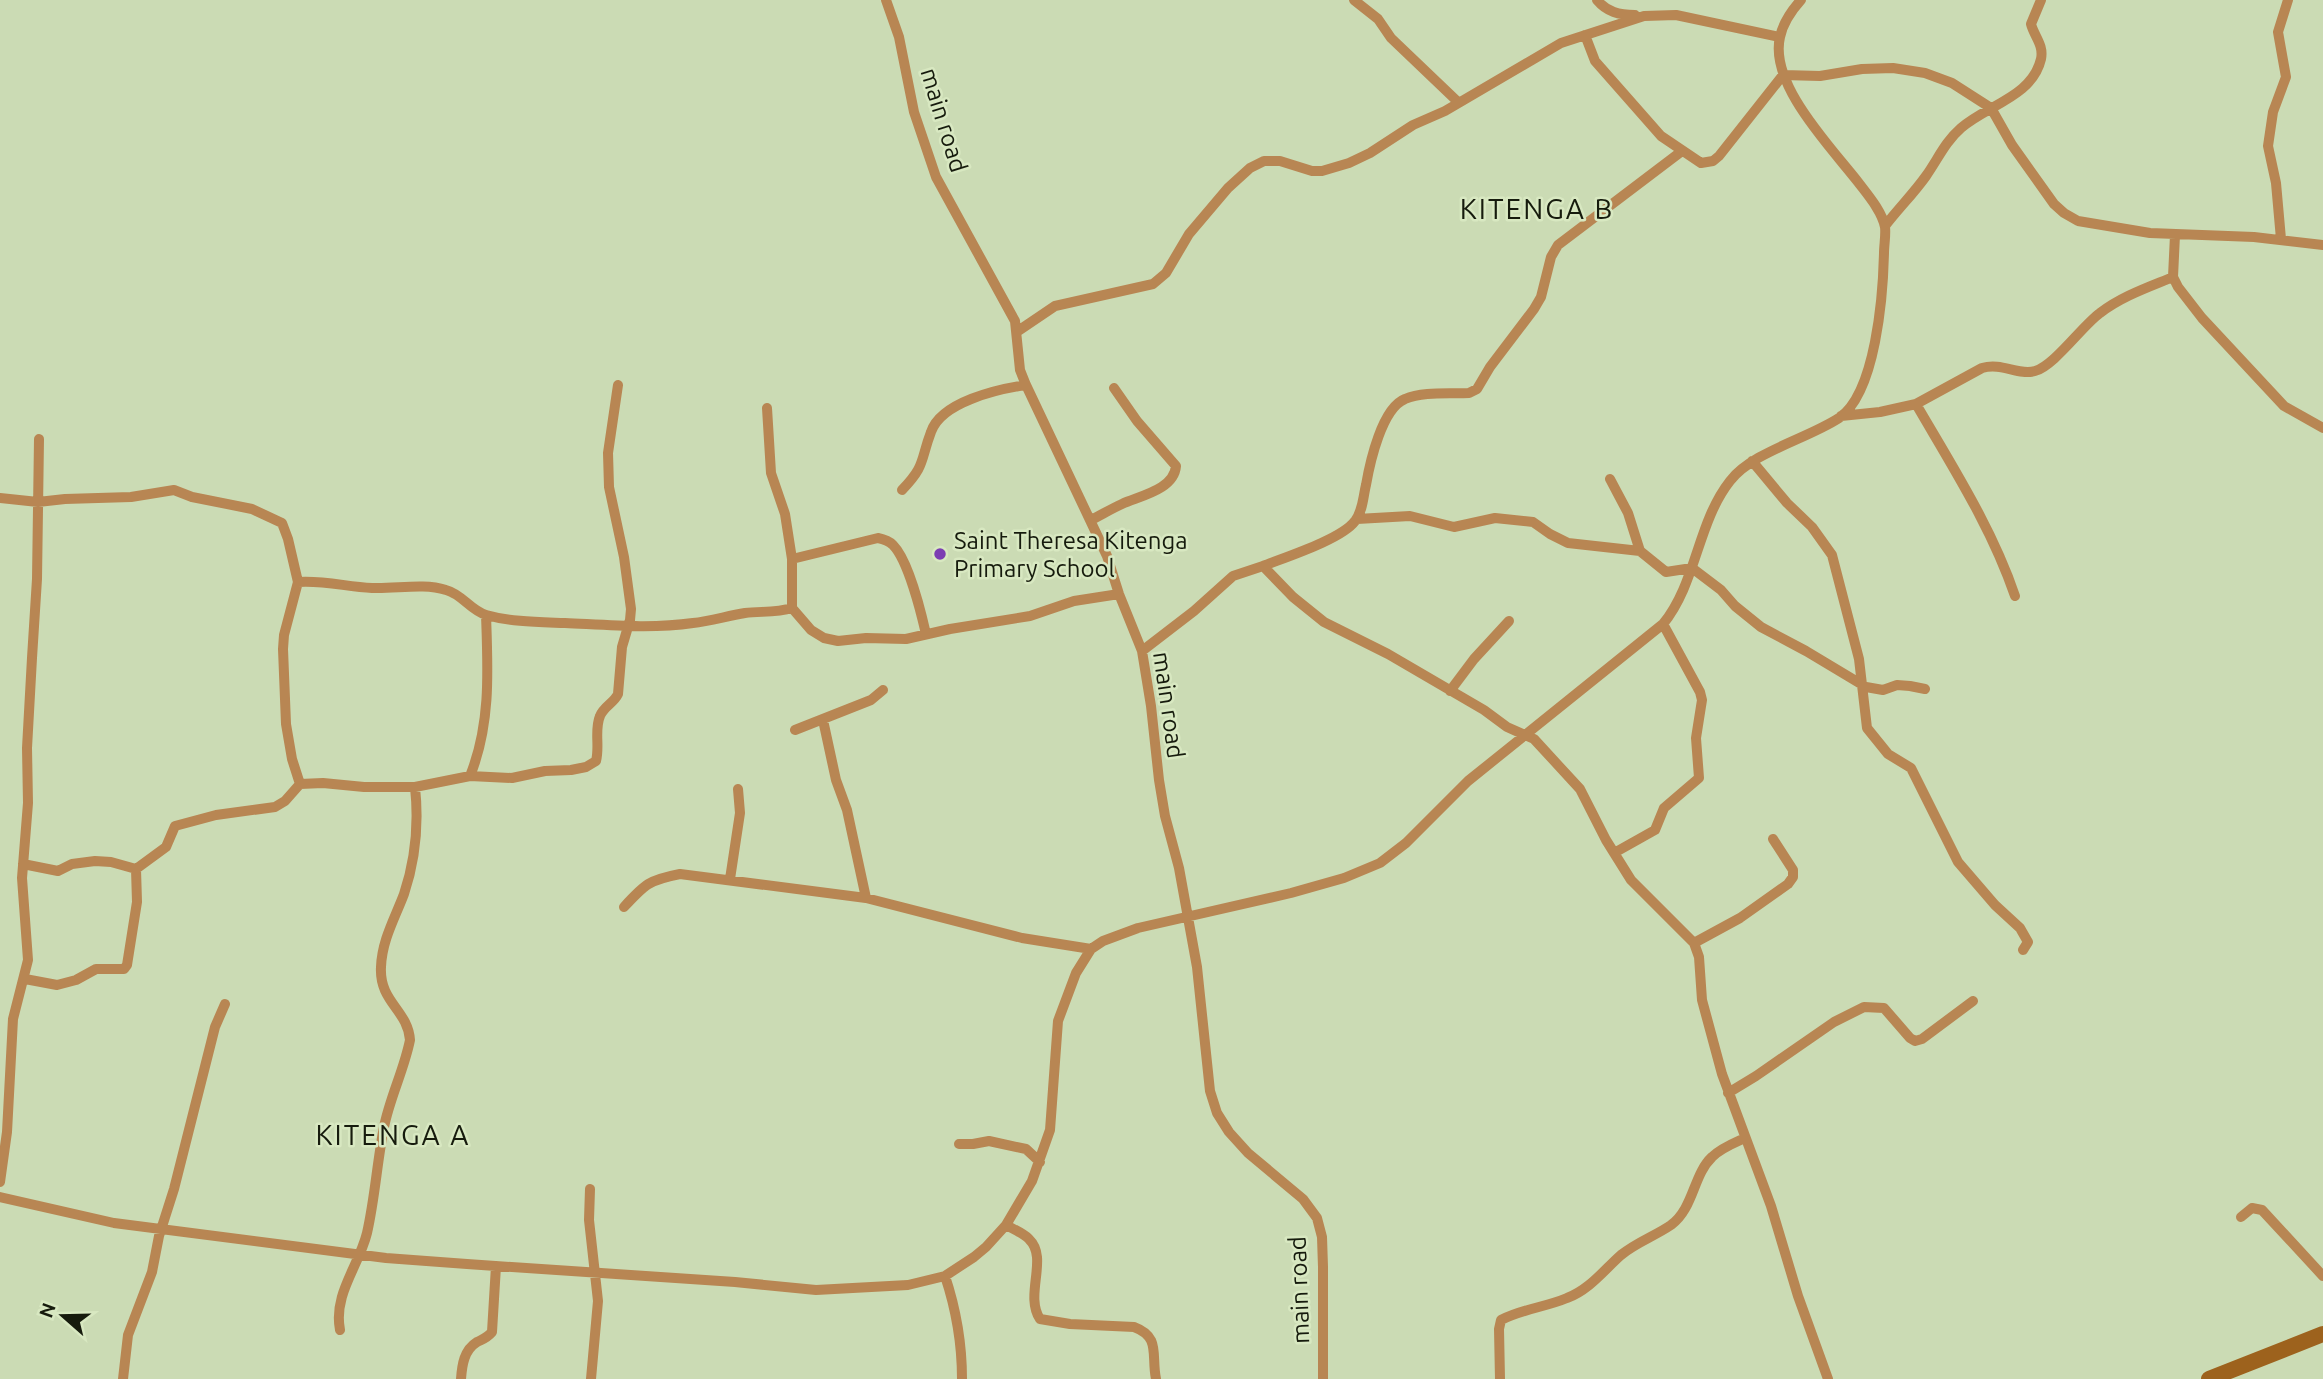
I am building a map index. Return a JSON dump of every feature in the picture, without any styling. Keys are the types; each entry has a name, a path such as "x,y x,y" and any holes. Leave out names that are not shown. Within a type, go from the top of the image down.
{"main road":[{"path":"2210,1379 2323,1334"}],"street":[{"name":"main road","path":"886,0 899,37 914,112 936,177 1015,321 1020,370 1107,556 1142,650 1164,816 1179,868 1203,1014 1210,1091 1217,1113 1229,1132 1248,1153 1303,1199 1317,1218 1322,1237 1323,1379"},
{"path":"1353,0 1371,13 1395,43 1458,102"},
{"path":"1597,0 1614,13 1676,15 1780,37"},
{"path":"1801,0 1780,37 1779,57 1783,75 1812,122 1876,208 1885,226 1884,277 1876,337 1869,365 1857,394 1841,416"},
{"path":"1885,226 1927,175 1950,138 1969,121 2015,95 2027,84 2041,59 2042,50 2031,24 2041,0"},
{"path":"2281,239 2276,183 2268,145 2273,112 2286,77 2278,32 2288,0"},
{"path":"1018,331 1055,306 1153,284 1166,273 1189,234 1228,188 1250,168 1264,161 1322,171 1370,153 1413,125 1545,51 1644,16"},
{"path":"1585,35 1595,61 1661,136 1701,163 1713,161 1783,75"},
{"path":"1783,75 1820,76 1862,69 1893,68 1925,73 1952,83 1991,108 2012,145 2054,204 2078,221 2175,235 2281,239 2323,245"},
{"path":"1142,650 1194,611 1233,576 1313,547 1350,526 1357,519 1373,454 1387,416 1397,402 1408,397 1469,393 1477,390 1541,297 1551,257 1558,246 1682,152"},
{"path":"2175,235 2174,277 2178,287 2202,318 2284,406 2323,428"},
{"path":"0,1198 114,1223 360,1254 496,1266 816,1290 908,1285 945,1276 974,1257 1006,1225 1040,1163 1050,1129 1058,1021 1076,973 1091,949 1103,941 1138,928 1331,882 1380,863 1406,843 1468,781 1663,624 1676,608 1718,497 1740,469 1841,416 1880,412 1916,404 1982,368 1992,365 2021,372 2040,369 2099,313 2119,300 2174,277"},
{"path":"136,869 166,847 175,826 216,815 275,807 285,801 300,784 415,787 470,776 512,778 586,767 596,761 598,724 603,710 616,700 618,694 622,647 631,609 608,487 608,453 618,385"},
{"path":"902,490 915,477 922,464 937,419 948,411 986,394 1026,385"},
{"path":"1091,520 1157,489 1169,481 1176,471 1176,466 1137,421 1114,388"},
{"path":"1916,404 1979,512 2005,566 2015,596"},
{"path":"767,408 771,473 785,514 792,559 792,608 811,630 824,638 838,641 866,638 906,639 1030,616 1074,601 1119,594"},
{"path":"0,1182 7,1132 13,1019 28,960 23,864 37,579 39,439"},
{"path":"1752,461 1787,503 1812,527 1832,555 1859,659 1867,728 1888,754 1911,768 1958,862 1995,905 2020,928 2028,942 2023,950"},
{"path":"1610,479 1628,513 1640,551"},
{"path":"0,498 38,502 131,497 174,491 252,509 282,523 299,583 283,649 286,724 292,759 300,784"},
{"path":"1357,519 1410,516 1454,527 1495,518 1533,522 1568,543 1640,551 1666,572 1692,568 1721,590 1760,627 1861,684 1875,690 1897,685 1925,689"},
{"path":"792,559 878,538 891,542 899,552 926,634"},
{"path":"1263,566 1293,597 1324,622 1388,654 1507,727 1534,739 1580,789 1631,880 1693,943 1699,957 1702,1000 1728,1093 1771,1206 1798,1296 1828,1379"},
{"path":"299,583 318,580 371,588 428,586 459,595 475,610 486,615 524,621 628,626 694,623 749,612 765,613 792,608"},
{"path":"470,776 477,760 487,714 486,615"},
{"path":"1450,691 1474,659 1509,621"},
{"path":"1614,853 1655,830 1664,808 1699,778 1696,738 1702,699 1663,624"},
{"path":"795,730 871,700 883,690"},
{"path":"823,720 836,779 847,810 866,898"},
{"path":"340,1329 339,1308 367,1231 384,1128 411,1040 408,1026 386,993 381,971 388,932 403,897 415,855 415,787"},
{"path":"730,879 740,813 738,789"},
{"path":"1693,943 1740,918 1788,884 1794,874 1773,839"},
{"path":"23,864 58,871 72,864 95,861 136,869"},
{"path":"25,979 57,985 76,980 96,969 124,969 129,959 135,914 136,869"},
{"path":"624,907 656,878 680,874 866,898 1022,938 1091,949"},
{"path":"1728,1093 1834,1022 1864,1007 1884,1008 1915,1041 1922,1039 1973,1001"},
{"path":"123,1379 128,1335 152,1272 215,1027 225,1004"},
{"path":"1500,1379 1499,1329 1502,1320 1569,1298 1644,1238 1670,1226 1679,1218 1703,1170 1713,1157 1745,1138"},
{"path":"960,1144 989,1141 1026,1149 1040,1163"},
{"path":"590,1189 589,1220 598,1301 591,1379"},
{"path":"2241,1217 2252,1208 2262,1210 2323,1276"},
{"path":"1006,1225 1028,1238 1037,1252 1034,1310 1040,1319 1070,1324 1134,1327 1149,1333 1156,1379"},
{"path":"461,1379 466,1353 471,1346 492,1332 496,1266"},
{"path":"945,1276 959,1334 962,1379"}],"place":[{"name":"Saint Theresa Kitenga Primary School","path":"940,554"}],"district":[{"name":"KITENGA B","path":"1537,208"},
{"name":"KITENGA A","path":"393,1134"}]}
